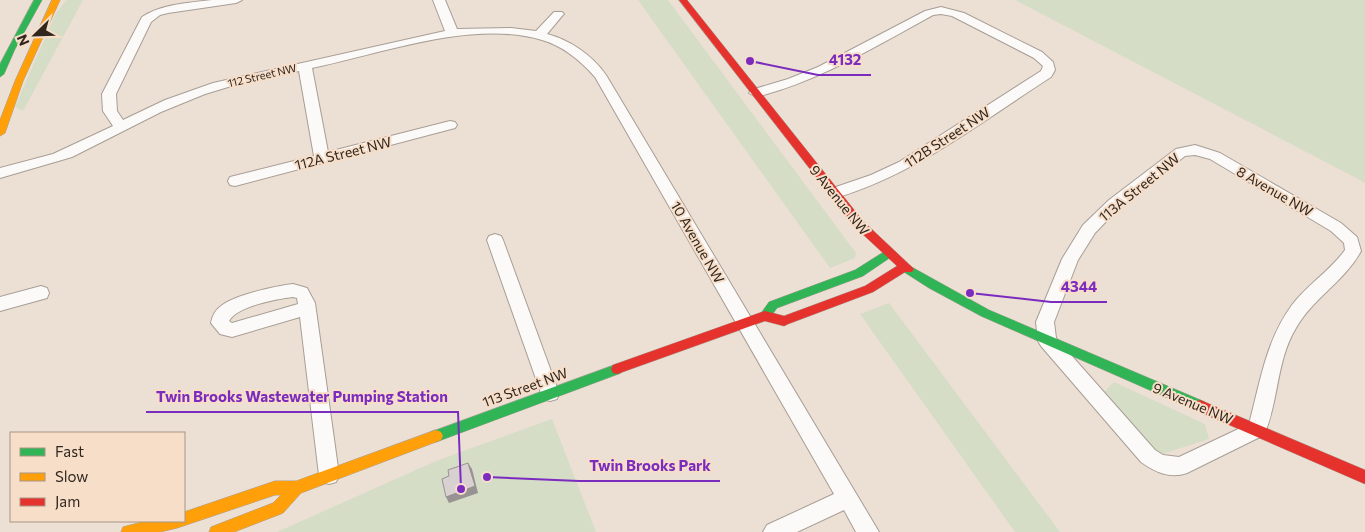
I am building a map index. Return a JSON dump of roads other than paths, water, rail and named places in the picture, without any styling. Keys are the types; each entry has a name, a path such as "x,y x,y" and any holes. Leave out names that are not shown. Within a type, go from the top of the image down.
{"street":[{"path":"121,127 110,111 109,94 143,24 152,16 167,10 236,0"},
{"path":"438,0 452,33"},
{"name":"9 Avenue NW","path":"682,0 863,230 887,254 904,267 960,301 1047,341 1257,429 1365,477"},
{"path":"0,74 37,1"},
{"path":"0,133 19,81 57,2"},
{"path":"756,93 812,74 929,13 943,10 960,15 1038,55 1050,68"},
{"path":"539,35 558,14"},
{"name":"112 Street NW","path":"0,174 63,156 165,104 194,93 452,33 498,31 539,35"},
{"name":"10 Avenue NW","path":"539,35 556,41 578,54 600,75 868,532"},
{"path":"305,66 322,159"},
{"name":"112B Street NW","path":"835,193 876,178 904,165 1046,74 1050,68"},
{"name":"112A Street NW","path":"235,181 450,126"},
{"name":"8 Avenue NW","path":"1195,150 1209,153 1224,161 1336,227 1351,241 1353,251 1307,299 1282,336 1272,362 1257,429"},
{"name":"113A Street NW","path":"1047,341 1045,322 1070,259 1088,229 1114,204 1180,152 1195,150"},
{"path":"495,240 550,393"},
{"name":"113 Street NW","path":"765,316 773,304 864,271 887,254"},
{"name":"113 Street NW","path":"185,519 275,488 296,488 550,393 765,316 784,321 869,289 891,277 904,267"},
{"path":"0,304 41,293"},
{"path":"307,308 329,475"},
{"name":"9 Avenue NW","path":"1047,341 1139,446 1158,463 1168,466 1180,466 1257,429"},
{"name":"113 Street NW","path":"216,532 278,508 296,488"},
{"path":"774,532 848,498"},
{"path":"128,532 173,522"}],"place":[{"name":"4132","path":"750,61"},
{"name":"4344","path":"970,293"},
{"name":"Twin Brooks Park","path":"487,477"},
{"name":"Twin Brooks Wastewater Pumping Station","path":"461,489"}]}
